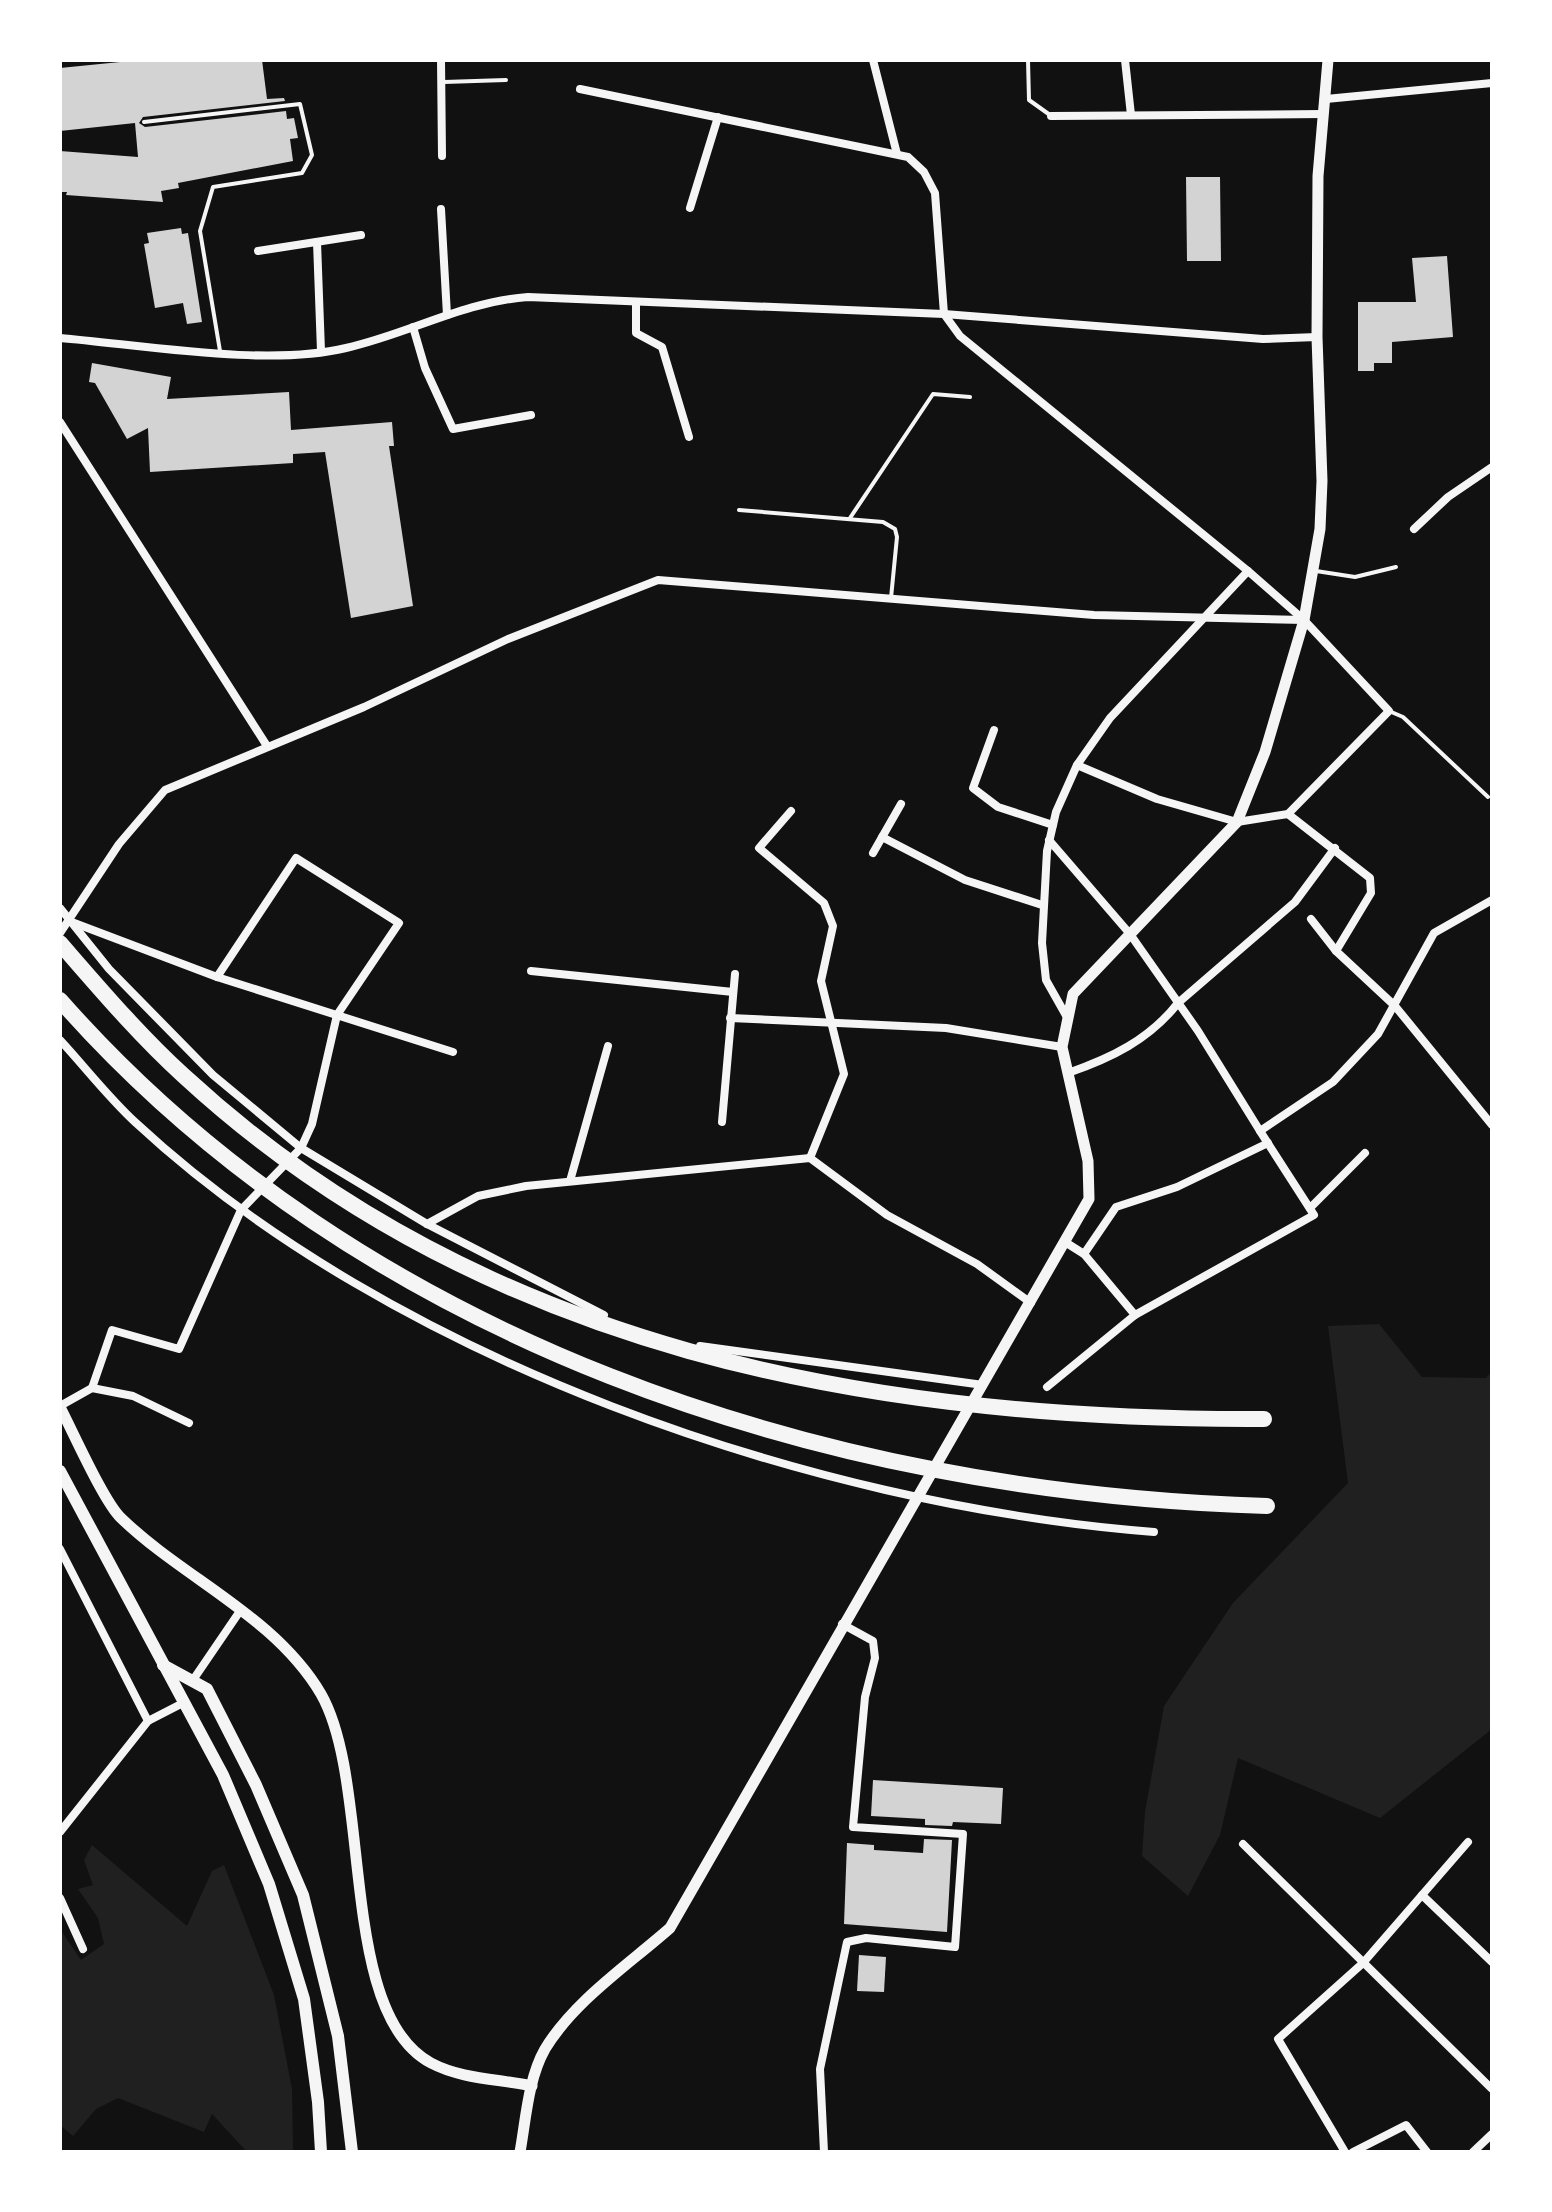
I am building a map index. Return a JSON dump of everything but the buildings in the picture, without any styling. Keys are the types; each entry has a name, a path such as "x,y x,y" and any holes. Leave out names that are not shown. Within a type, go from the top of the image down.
{"highway":[{"path":"60,943 139,1033 241,1126 338,1196 430,1250 578,1317 710,1359 906,1398 1122,1418 1264,1419"},
{"path":"60,1000 99,1044 205,1143 329,1234 415,1285 519,1336 694,1405 854,1454 978,1479 1093,1495 1267,1506"}],"main road":[{"path":"60,1471 228,1787 288,1942 304,1999 321,2152"},
{"path":"163,1665 207,1689 303,1895 338,2036 352,2152"}],"street":[{"path":"441,60 442,156"},
{"path":"873,60 897,154"},
{"path":"1125,60 1131,115"},
{"path":"520,2152 532,2086 544,2050 578,2008 670,1928 1089,1199 1088,1161 1062,1047 1073,994 1237,822 1265,752 1304,620 1313,571 1322,481 1317,337 1318,176 1328,60"},
{"path":"1326,99 1492,83"},
{"path":"580,89 908,157 924,172 935,193 944,314 960,336 1248,571 1304,620 1389,711 1288,814 1237,822 1157,799 1077,765"},
{"path":"1051,116 1324,114"},
{"path":"690,208 718,117"},
{"path":"441,209 447,315"},
{"path":"258,251 361,235"},
{"path":"317,242 321,351"},
{"path":"60,338 276,356 345,349 490,300 528,297 944,314 1263,339 1317,337"},
{"path":"636,302 636,333 662,347 689,437"},
{"path":"413,327 425,368 453,429 531,415"},
{"path":"60,422 267,746"},
{"path":"1414,529 1448,497 1492,467"},
{"path":"1068,1019 1046,980 1042,905 1049,840 1077,765 1110,718 1248,571"},
{"path":"60,933 119,844 165,790 364,707 508,639 658,580 1094,615 1304,620"},
{"path":"994,730 973,788 998,807 1053,825"},
{"path":"873,853 901,804"},
{"path":"791,811 759,848 824,903 833,926 821,981 844,1074 810,1158"},
{"path":"1288,814 1370,878 1371,893 1336,951"},
{"path":"882,837 965,880 1042,905"},
{"path":"1047,1387 1135,1315 1314,1215 1130,934 1049,840"},
{"path":"1068,1073 1113,1058 1163,1023 1178,1003 1295,902 1335,848"},
{"path":"92,1388 112,1330 179,1349 241,1210 301,1148 312,1124 337,1015 399,923 296,858 217,977"},
{"path":"1260,1131 1333,1082 1378,1034 1434,933 1492,900"},
{"path":"60,908 109,969 213,1075 301,1148 427,1224 609,1318 669,1340 741,1353 983,1385"},
{"path":"1311,919 1336,951 1395,1006 1490,1119"},
{"path":"68,920 217,977 453,1052"},
{"path":"531,971 733,992"},
{"path":"722,1122 735,974"},
{"path":"730,1018 946,1028 1062,1047"},
{"path":"60,1040 134,1122 241,1210 372,1295 501,1360 678,1430 917,1498 1071,1525 1154,1532"},
{"path":"570,1181 608,1046"},
{"path":"1084,1254 1116,1207 1177,1187 1268,1143"},
{"path":"1310,1208 1365,1153"},
{"path":"427,1224 478,1196 570,1181 810,1158 887,1215 977,1264 1031,1303"},
{"path":"1065,1242 1084,1254 1135,1315"},
{"path":"189,1423 133,1396 92,1388 60,1406 119,1516 276,1638 321,1695 345,1768 369,1946 392,2025 409,2048 432,2064 460,2073 532,2086"},
{"path":"60,1549 148,1721"},
{"path":"193,1680 240,1611"},
{"path":"824,2152 820,2069 847,1942 866,1938 955,1947 963,1834 853,1827 865,1697 875,1658 873,1641 842,1624"},
{"path":"60,1832 148,1721 183,1703"},
{"path":"1345,2152 1278,2039 1363,1963 1468,1842"},
{"path":"1243,1844 1492,2089"},
{"path":"1422,1895 1492,1962"},
{"path":"60,1898 83,1949"},
{"path":"1353,2152 1406,2125 1427,2152"},
{"path":"1473,2152 1492,2134"}],"lane":[{"path":"1028,60 1029,100 1051,116"},
{"path":"441,82 506,80"},
{"path":"144,122 300,104 312,155 302,173 213,187 200,231 220,351"},
{"path":"850,519 933,394 970,397"},
{"path":"739,510 883,522 895,529 891,598"},
{"path":"1313,571 1355,577 1396,567"},
{"path":"1389,711 1403,717 1488,797"}],"shaded area":[{"path":"1379,1324 1422,1377 1486,1378 1492,1371 1492,1729 1380,1818 1238,1758 1220,1835 1188,1896 1142,1856 1145,1812 1164,1706 1233,1603 1348,1483 1328,1326"},
{"path":"92,1845 187,1926 212,1871 224,1865 274,1995 292,2089 293,2152 247,2152 212,2114 204,2132 118,2098 96,2109 73,2136 60,2125 60,1929 81,1960 104,1944 98,1918 78,1889 93,1885 84,1860"}]}
